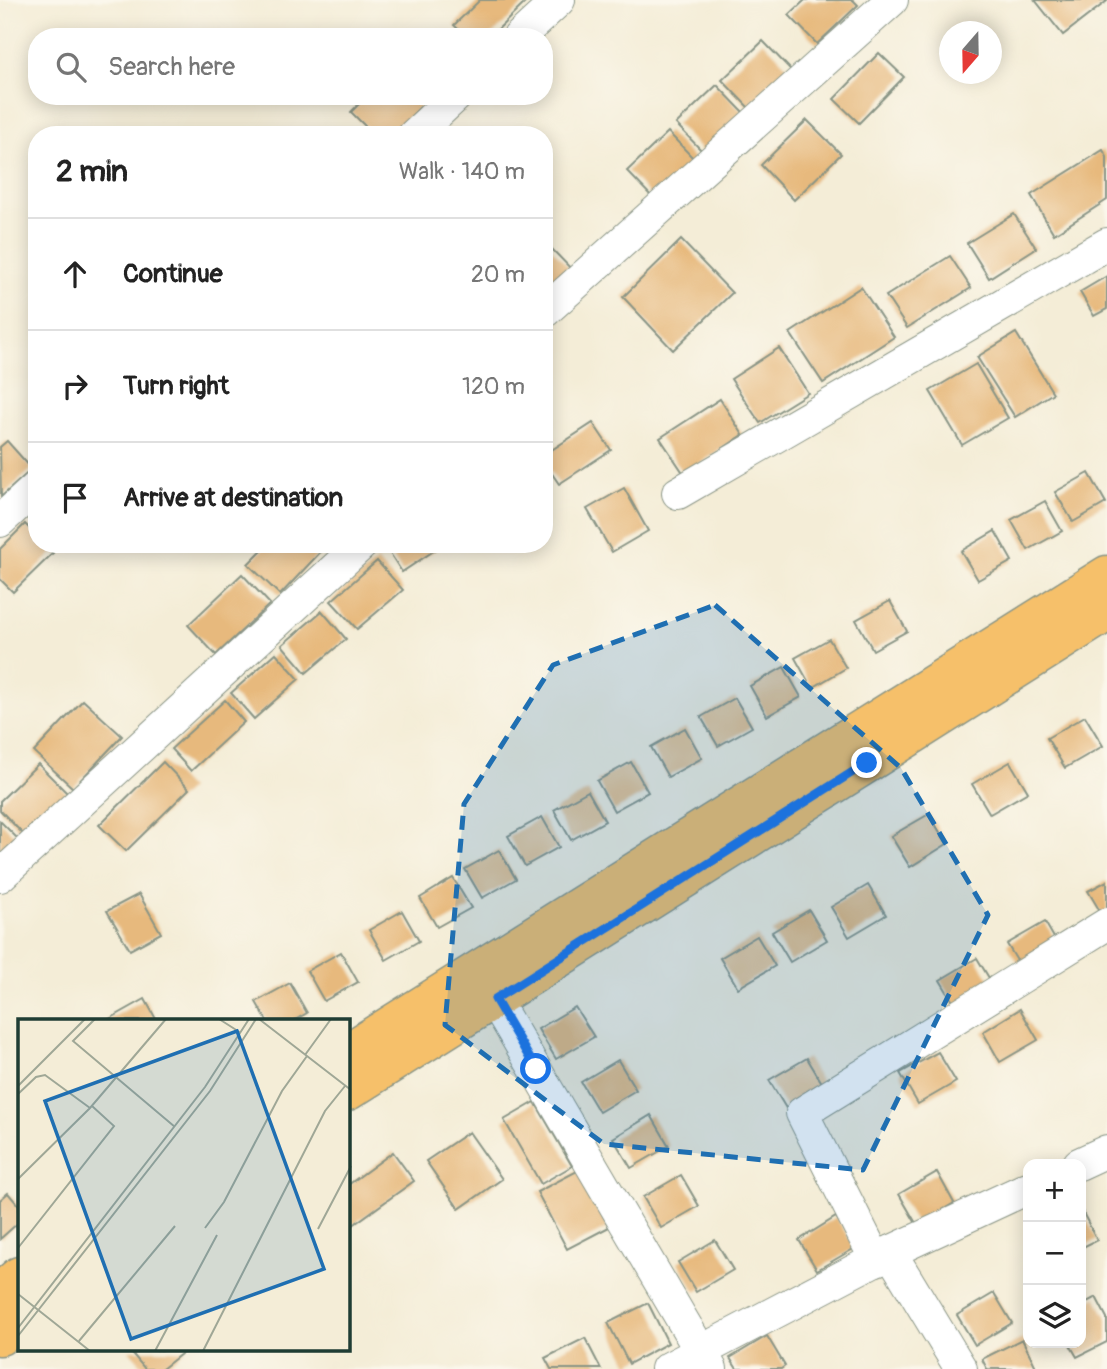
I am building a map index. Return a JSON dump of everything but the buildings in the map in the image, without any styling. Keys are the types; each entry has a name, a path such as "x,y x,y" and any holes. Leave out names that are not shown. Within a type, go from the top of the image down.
{"main road":[{"path":"350,1051 1107,575"},
{"path":"350,1090 1107,612"},
{"path":"0,1292 18,1277"},
{"path":"0,1336 18,1321"}],"street":[{"path":"529,28 559,0"},
{"path":"553,304 892,0"},
{"path":"424,126 446,105"},
{"path":"678,493 1107,244"},
{"path":"0,521 28,495"},
{"path":"0,876 352,553"},
{"path":"961,1369 883,1256 802,1113 1107,924"},
{"path":"495,999 706,1359"},
{"path":"1086,1161 1107,1151"},
{"path":"667,1369 706,1359 883,1256 1023,1190"}],"highlighted area":[{"path":"715,605 901,768 988,915 863,1170 604,1144 445,1025 464,804 553,665"}],"route":[{"path":"536,1069 495,999 867,763"}]}
